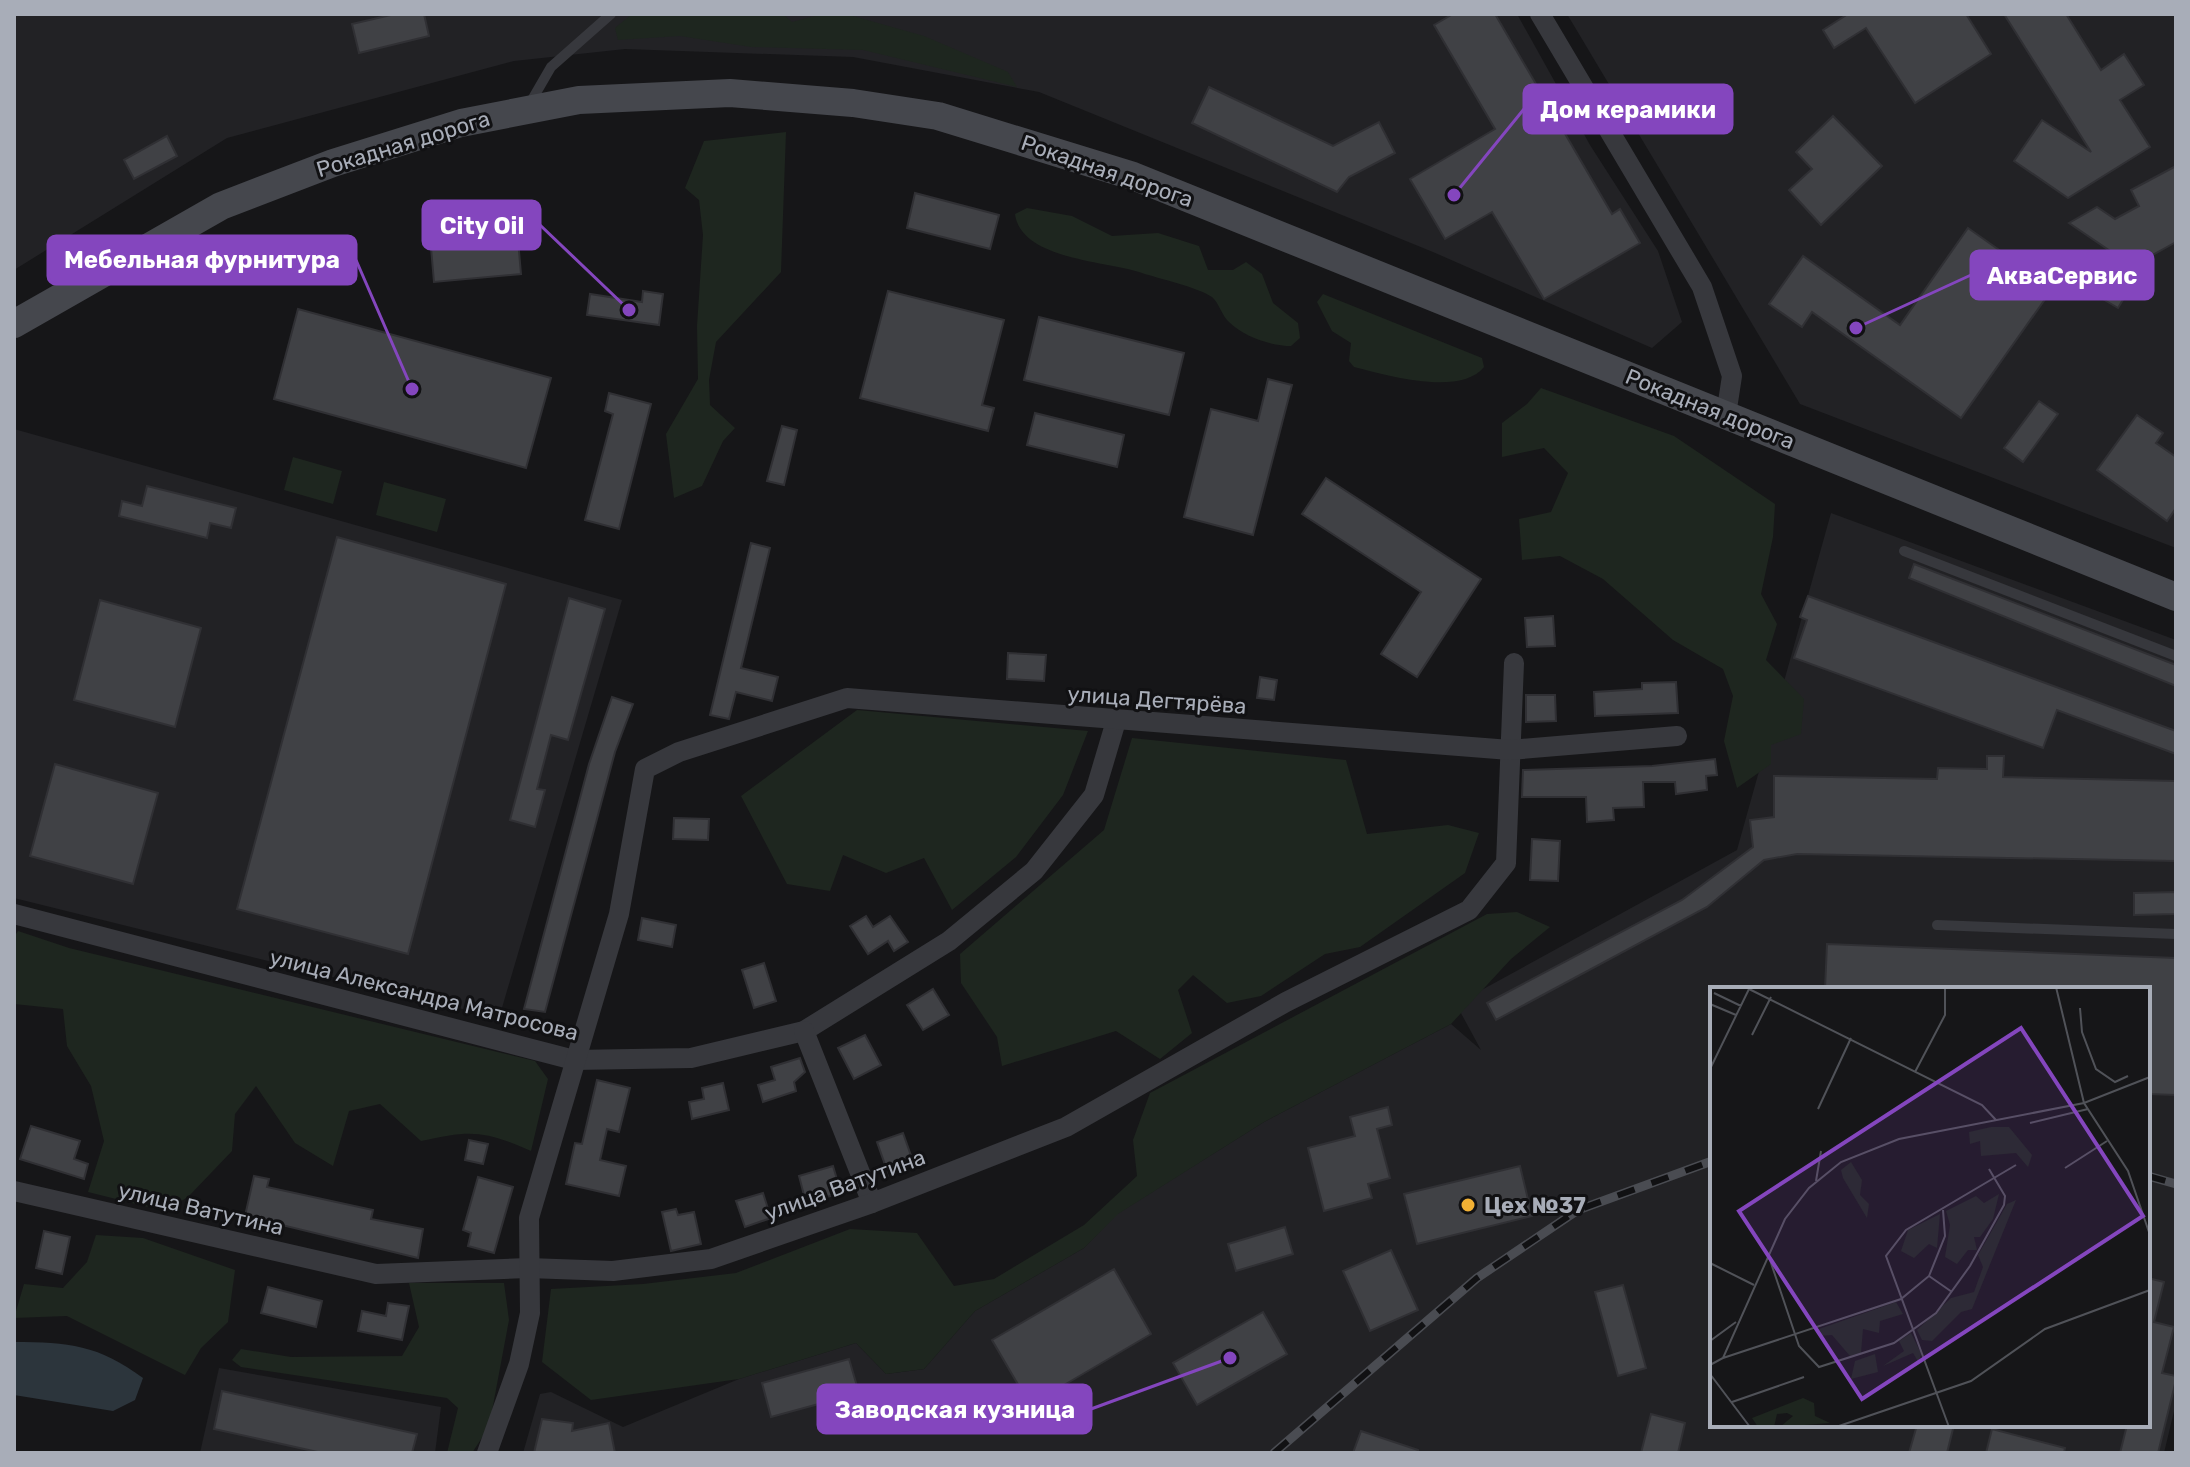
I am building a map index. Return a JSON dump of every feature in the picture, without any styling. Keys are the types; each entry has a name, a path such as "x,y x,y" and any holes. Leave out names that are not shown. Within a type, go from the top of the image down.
{"main road":[{"name":"Рокадная дорога","path":"14,324 221,206 333,163 461,123 579,100 730,93 853,103 938,116 1133,176 2176,597"}],"street":[{"path":"1540,14 1702,287 1732,376 1726,415"},
{"name":"улица Ватутина","path":"14,1191 376,1274 528,1268 613,1271 711,1259 872,1203 1066,1127 1286,1002 1469,910 1506,863 1514,663"},
{"name":"улица Дегтярёва","path":"574,1060 619,914 645,769 679,752 847,698 1510,750 1677,736"},
{"name":"улица Александра Матросова","path":"14,914 574,1060 691,1058 804,1031 949,941 1034,871 1094,795 1116,721"},
{"path":"804,1031 872,1203"},
{"path":"487,1453 519,1364 530,1313 529,1218 574,1060"}],"lane":[{"path":"527,110 551,67 611,14"},
{"path":"1904,551 2176,656"},
{"path":"1937,925 2176,934"}],"shaded area":[{"path":"14,14 1517,14 1590,145 1658,251 1682,322 1652,348 1433,252 1039,92 853,57 625,49 514,61 227,138 14,270"},
{"path":"632,14 783,14 792,22 822,14 846,14 924,36 1008,72 1017,87 863,50 751,47 680,36 618,40 615,28"},
{"path":"1567,14 2176,14 2176,548 1800,404"},
{"path":"786,132 781,272 716,342 709,380 710,405 735,428 723,441 702,486 674,498 666,434 698,379 697,326 703,235 699,200 685,188 704,141"},
{"path":"1027,208 1072,216 1112,236 1158,233 1199,246 1208,270 1233,270 1246,262 1262,274 1273,303 1298,323 1300,338 1291,346 1258,340 1229,322 1212,297 1205,293 1142,273 1049,250 1021,229 1015,214"},
{"path":"1323,294 1482,358 1484,367 1473,376 1441,382 1403,378 1354,367 1349,361 1351,343 1332,331 1317,302"},
{"path":"1541,388 1674,436 1775,504 1773,537 1761,594 1777,624 1766,660 1804,699 1801,734 1771,745 1771,764 1737,788 1724,741 1733,696 1723,669 1673,640 1603,579 1560,556 1522,560 1519,519 1551,512 1568,473 1544,448 1502,457 1502,423 1527,404"},
{"path":"14,429 622,600 499,1018 14,898"},
{"path":"293,457 342,471 333,504 284,490"},
{"path":"384,482 446,499 437,532 376,515"},
{"path":"1831,513 2176,640 2176,1403 2164,1453 523,1453 540,1394 551,1392 623,1427 739,1379 856,1343 886,1374 924,1369 975,1311 1084,1248 1117,1214 1264,1122 1451,1024 1481,1050 1456,1004 1737,850"},
{"path":"857,710 1088,731 1063,795 1016,857 952,910 924,858 886,873 843,855 830,891 787,884 741,796"},
{"path":"1132,738 1346,760 1367,834 1448,825 1479,833 1465,873 1360,947 1325,954 1261,996 1227,1003 1193,975 1178,990 1192,1033 1160,1059 1116,1031 1002,1066 997,1037 961,983 960,954 1104,830"},
{"path":"1517,912 1550,927 1511,959 1451,1024 1264,1122 1118,1214 1084,1248 975,1311 924,1369 886,1374 856,1343 739,1379 591,1400 542,1362 551,1289 643,1284 736,1273 850,1229 917,1233 954,1286 994,1279 1084,1225 1137,1176 1133,1140 1150,1093 1487,914"},
{"path":"18,931 69,948 535,1061 548,1079 531,1151 501,1139 477,1134 421,1141 380,1104 349,1111 333,1166 295,1143 256,1086 235,1114 232,1151 188,1197 164,1211 88,1192 104,1141 91,1086 67,1046 63,1009 14,1004 14,937"},
{"path":"96,1235 143,1238 235,1270 228,1322 201,1348 185,1375 67,1316 14,1318 24,1284 63,1288 87,1262"},
{"path":"409,1283 504,1283 509,1320 489,1427 472,1453 447,1453 458,1408 447,1398 241,1367 232,1360 241,1349 291,1357 402,1356 419,1327"},
{"path":"14,1342 67,1345 112,1358 143,1378 135,1400 113,1411 14,1395"},
{"path":"219,1368 441,1407 435,1453 200,1453"}],"building":[{"path":"395,14 424,14 429,36 359,53 352,24"},
{"path":"1453,14 1495,14 1612,214 1620,209 1640,243 1544,299 1492,212 1445,239 1410,179 1495,129 1434,25"},
{"path":"1848,14 1966,14 1991,54 1915,103 1866,28 1834,48 1823,30"},
{"path":"2004,14 2066,14 2101,70 2124,54 2144,85 2120,100 2150,147 2068,198 2014,161 2042,120 2091,152"},
{"path":"1209,87 1333,146 1379,122 1395,153 1349,177 1337,192 1192,123"},
{"path":"1833,116 1882,166 1821,225 1789,190 1812,169 1796,152"},
{"path":"167,136 177,156 134,179 124,160"},
{"path":"2176,166 2176,242 2149,257 2118,308 2096,295 2119,257 2069,223 2097,207 2115,219 2139,206 2131,190"},
{"path":"915,193 999,215 990,249 907,228"},
{"path":"516,217 521,274 434,282 429,225"},
{"path":"1968,228 2053,288 1961,418 1812,312 1802,327 1769,304 1803,256 1900,325"},
{"path":"643,291 663,294 659,325 587,315 590,294 642,302"},
{"path":"888,291 1004,320 982,405 994,408 988,431 860,398"},
{"path":"298,309 551,378 526,468 274,399"},
{"path":"1039,317 1184,353 1169,415 1024,380"},
{"path":"1268,379 1292,385 1253,535 1184,517 1211,409 1258,421"},
{"path":"609,393 651,404 619,529 585,520 613,414 605,411"},
{"path":"2039,401 2058,414 2023,462 2004,448"},
{"path":"1035,413 1124,435 1117,467 1027,445"},
{"path":"2137,415 2163,433 2156,443 2176,457 2176,508 2167,521 2097,470"},
{"path":"782,426 797,430 784,485 767,481"},
{"path":"1326,478 1481,579 1417,677 1381,654 1421,592 1302,514"},
{"path":"147,486 236,508 231,528 210,523 207,538 119,516 122,501 142,506"},
{"path":"337,537 506,584 408,954 237,909"},
{"path":"751,543 770,548 741,668 778,677 772,701 736,692 729,719 710,715"},
{"path":"1914,564 2176,665 2176,686 1909,578"},
{"path":"1808,596 2176,731 2176,754 2057,710 2043,748 1794,658 1807,620 1800,617"},
{"path":"569,598 605,609 568,740 551,735 537,789 545,790 535,827 510,820"},
{"path":"100,600 201,628 175,727 74,700"},
{"path":"1553,616 1555,646 1527,647 1525,618"},
{"path":"1008,653 1046,655 1044,681 1007,679"},
{"path":"1260,677 1277,680 1274,700 1257,698"},
{"path":"1676,682 1678,713 1595,716 1594,692 1642,689 1642,683"},
{"path":"1526,695 1555,695 1556,721 1526,722"},
{"path":"612,697 633,704 615,752 545,1012 524,1009 589,764"},
{"path":"1987,756 2004,756 2003,777 2176,781 2176,861 1797,854 1764,860 1707,907 1496,1020 1487,1003 1682,900 1753,847 1750,820 1774,817 1774,776 1937,779 1938,768 1987,769"},
{"path":"1715,759 1717,775 1706,776 1707,790 1676,794 1675,782 1643,782 1644,807 1613,808 1614,820 1587,822 1586,797 1522,797 1523,770 1652,766"},
{"path":"55,764 158,793 133,884 30,856"},
{"path":"674,818 709,819 708,840 673,839"},
{"path":"1532,839 1560,841 1558,881 1530,880"},
{"path":"2176,892 2176,914 2134,915 2134,893"},
{"path":"866,916 873,927 890,916 908,942 894,951 888,941 868,954 850,926"},
{"path":"642,918 676,925 672,947 638,940"},
{"path":"1827,944 2176,958 2176,1095 2150,1094 2150,987 1825,987"},
{"path":"764,963 776,1001 754,1008 742,970"},
{"path":"933,989 949,1015 923,1030 907,1005"},
{"path":"865,1035 881,1065 854,1079 838,1048"},
{"path":"800,1058 805,1072 794,1082 796,1091 763,1102 758,1085 775,1080 771,1067"},
{"path":"597,1080 630,1088 619,1132 607,1129 600,1160 626,1166 619,1196 566,1184 575,1143 582,1144"},
{"path":"723,1083 729,1110 692,1119 689,1102 704,1099 702,1088"},
{"path":"1388,1107 1392,1125 1377,1129 1390,1178 1368,1184 1372,1198 1324,1211 1308,1148 1355,1136 1350,1117"},
{"path":"31,1126 80,1141 74,1159 88,1164 84,1179 20,1159"},
{"path":"903,1133 915,1167 889,1176 877,1142"},
{"path":"469,1140 488,1144 483,1164 465,1160"},
{"path":"833,1166 841,1193 806,1203 799,1176"},
{"name":"Цех №37","path":"1520,1166 1532,1216 1417,1244 1404,1194"},
{"path":"254,1176 269,1179 267,1187 373,1210 371,1219 423,1229 418,1258 245,1216"},
{"path":"478,1177 513,1187 494,1253 468,1246 471,1233 463,1230"},
{"path":"763,1193 771,1218 745,1227 736,1201"},
{"path":"676,1209 678,1215 694,1212 701,1244 671,1251 662,1212"},
{"path":"1285,1227 1293,1254 1236,1271 1228,1244"},
{"path":"44,1231 70,1237 62,1274 36,1268"},
{"path":"1391,1250 1418,1310 1370,1331 1343,1271"},
{"path":"1114,1269 1151,1334 1030,1405 992,1340"},
{"path":"2150,1278 2164,1282 2154,1322 2174,1327 2162,1373 2176,1376 2176,1380 2158,1453 2120,1453 2126,1427 2150,1427"},
{"path":"1623,1285 1646,1368 1618,1376 1595,1292"},
{"path":"268,1287 322,1301 316,1327 261,1313"},
{"path":"388,1303 409,1306 402,1340 358,1331 362,1311 386,1316"},
{"path":"1263,1312 1287,1354 1197,1405 1173,1363"},
{"path":"849,1359 859,1393 771,1417 762,1383"},
{"path":"222,1391 417,1434 412,1453 322,1453 214,1429"},
{"path":"1651,1414 1685,1423 1678,1453 1641,1453"},
{"path":"542,1419 573,1423 572,1431 609,1423 615,1453 534,1453"},
{"path":"1916,1427 1954,1427 1947,1453 1909,1453"},
{"path":"1992,1429 2065,1448 2064,1453 1986,1453"},
{"path":"1361,1431 1418,1450 1418,1453 1353,1453"}],"railway":[{"path":"1274,1453 1477,1278 1578,1210 1710,1162"},
{"path":"2150,1177 2176,1184"}],"place":[{"name":"Дом керамики","path":"1454,195"},
{"name":"City Oil","path":"629,310"},
{"name":"АкваСервис","path":"1856,328"},
{"name":"Мебельная фурнитура","path":"412,389"},
{"name":"Цех №37","path":"1468,1205"},
{"name":"Заводская кузница","path":"1230,1358"}]}
